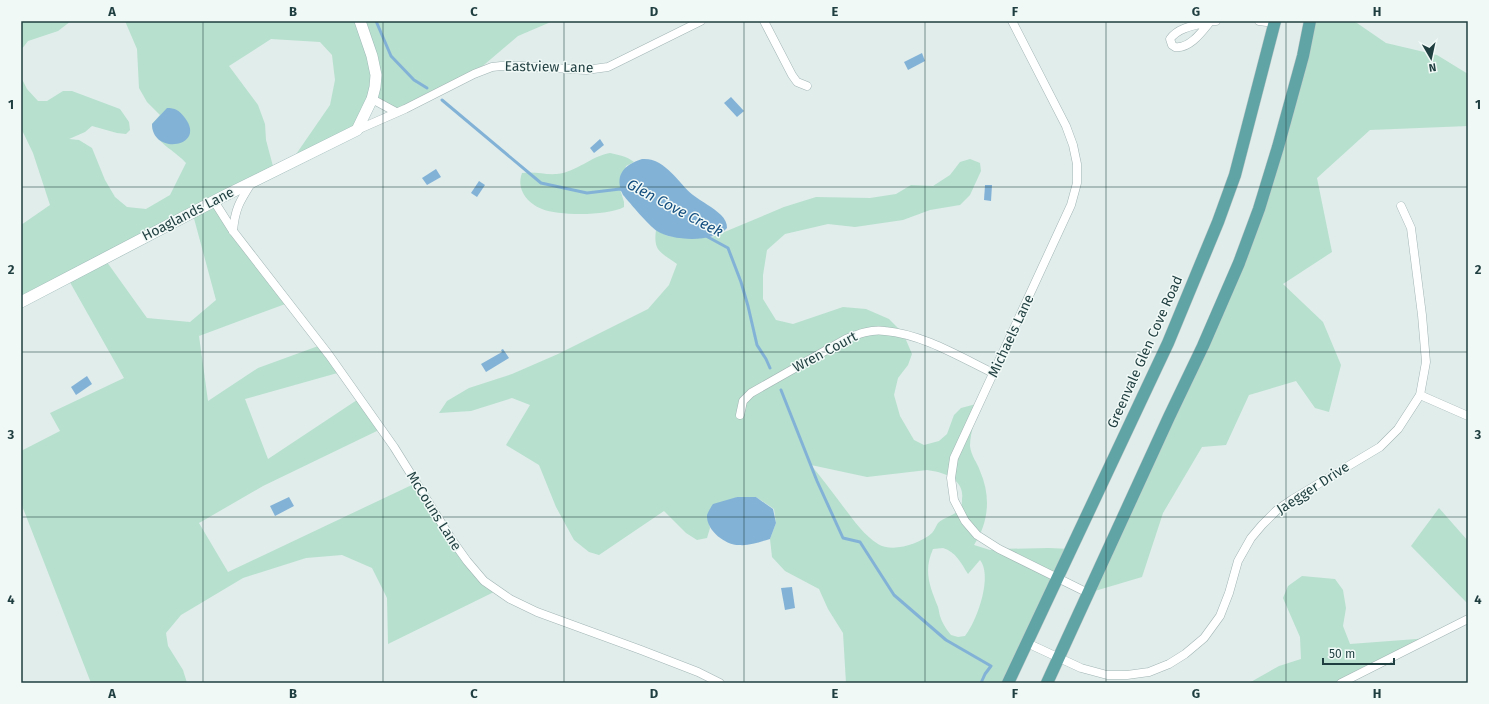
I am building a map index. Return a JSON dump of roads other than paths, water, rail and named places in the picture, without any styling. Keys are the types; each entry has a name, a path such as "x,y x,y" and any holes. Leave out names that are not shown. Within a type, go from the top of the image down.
{"main road":[{"path":"1047,683 1169,416 1203,346 1239,263 1259,209 1278,147 1303,56 1310,21"},
{"name":"Greenvale Glen Cove Road","path":"1008,683 1168,343 1218,222 1235,175 1274,22"}],"street":[{"path":"357,130 372,99 375,87 372,56 360,21"},
{"name":"Eastview Lane","path":"357,130 474,74 492,67 522,66 586,70 608,67 701,21"},
{"path":"764,21 792,75 797,82 807,86"},
{"name":"Michaels Lane","path":"1012,21 1066,126 1073,145 1077,164 1077,183 1071,205 954,458 951,478 954,500 965,521 977,535 999,549 1088,593"},
{"path":"1259,21 1274,22"},
{"path":"372,99 396,112"},
{"name":"Hoaglands Lane","path":"21,302 253,181 357,130"},
{"path":"233,231 235,214 241,199 253,181"},
{"name":"McCouns Lane","path":"214,201 233,231 329,354 394,448 467,562 484,581 510,599 537,612 698,672 720,683"},
{"name":"Jaegger Drive","path":"1027,643 1081,668 1094,673 1107,675 1127,675 1149,672 1169,664 1185,654 1204,638 1220,616 1229,593 1238,561 1251,538 1262,525 1277,510 1380,447 1398,430 1420,396 1426,362 1422,315 1411,228 1401,206"},
{"name":"Wren Court","path":"740,415 743,401 751,393 846,339 862,332 883,330 903,333 935,345 994,373"},
{"path":"1420,396 1468,416"},
{"path":"1341,683 1468,619"}],"water":[{"path":"922,53 925,61 908,70 904,62"},
{"path":"731,97 744,111 737,117 724,103"},
{"path":"167,108 172,108 181,113 190,128 189,136 184,141 177,144 168,144 160,141 154,134 152,124"},
{"path":"600,139 604,145 594,153 590,148"},
{"path":"650,159 664,166 687,190 715,209 726,221 727,228 721,233 713,236 693,239 672,237 653,228 623,195 620,188 620,177 625,168 635,161"},
{"path":"436,169 441,177 427,185 422,178"},
{"path":"479,181 485,185 477,197 471,193"},
{"path":"985,185 992,185 991,201 984,200"},
{"path":"503,349 509,358 486,372 481,364 502,352 501,350"},
{"path":"87,376 92,384 76,395 71,387"},
{"path":"289,497 294,506 275,516 270,506"},
{"path":"737,497 756,497 773,509 776,523 770,539 754,544 739,545 722,539 713,531 707,515 713,504"},
{"path":"792,587 795,608 785,610 781,588"}],"waterway":[{"name":"Glen Cove Creek","path":"376,21 391,56 414,80 427,88"},
{"name":"Glen Cove Creek","path":"442,100 541,183 587,193 622,190"},
{"name":"Glen Cove Creek","path":"706,236 728,248 741,282 757,345 770,368"},
{"name":"Glen Cove Creek","path":"781,390 817,481 843,538 860,542 894,595 946,640 991,666 981,683"}]}
